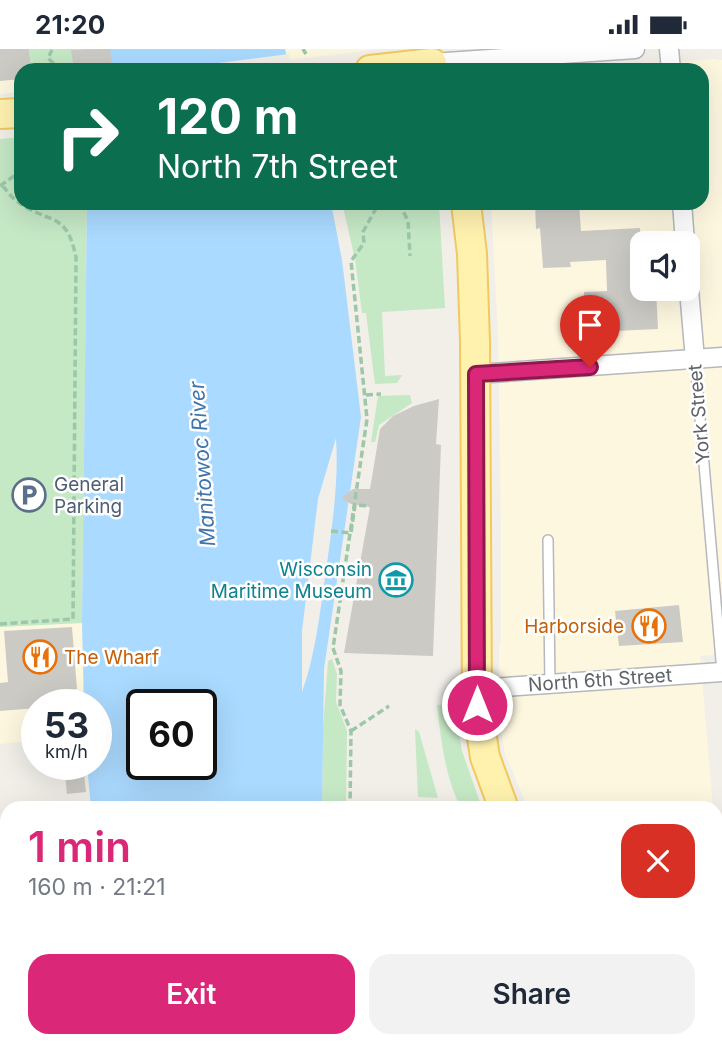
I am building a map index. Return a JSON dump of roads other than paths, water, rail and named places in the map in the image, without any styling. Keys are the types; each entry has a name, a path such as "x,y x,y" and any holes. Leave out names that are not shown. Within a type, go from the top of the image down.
{"main road":[{"path":"467,210 473,263 476,374 477,689 482,744 501,801"}],"street":[{"path":"432,61 635,49"},
{"path":"683,210 684,231"},
{"name":"York Street","path":"690,301 695,360"},
{"path":"476,374 722,357"},
{"name":"North 6th Street","path":"477,689 722,673"}],"lane":[{"name":"York Street","path":"695,360 722,673"},
{"path":"548,540 550,684"}],"water":[{"path":"82,49 285,49 288,63 84,63"},
{"name":"Manitowoc River","path":"87,210 332,210 342,260 361,417 324,669 322,801 90,801 88,780 112,780 112,689 84,689","holes":["336,438 336,488 317,632 302,692 302,631 318,499"]}],"place":[{"name":"General Parking","path":"29,495"},
{"name":"Wisconsin Maritime Museum","path":"396,580"},
{"name":"Harborside","path":"649,626"},
{"name":"The Wharf","path":"40,657"}]}
